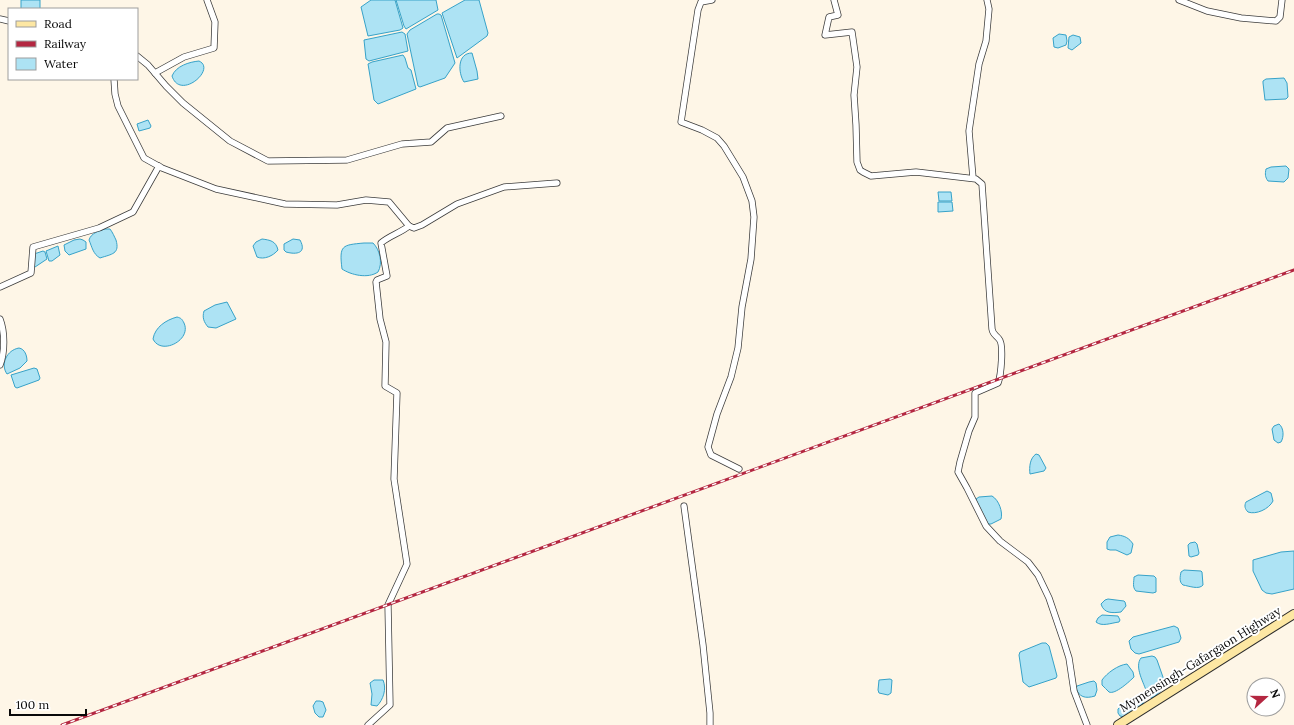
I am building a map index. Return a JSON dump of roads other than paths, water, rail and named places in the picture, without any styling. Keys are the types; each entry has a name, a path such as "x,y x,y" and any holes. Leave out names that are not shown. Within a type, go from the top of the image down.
{"main road":[{"name":"Mymensingh-Gafargaon Highway","path":"1118,725 1294,614"}],"street":[{"path":"155,73 184,57 214,48 215,22 207,0"},
{"path":"712,0 701,2 698,10 681,122 702,130 717,138 724,146 743,177 752,201 754,217 751,259 742,308 738,348 708,448 711,455 740,469"},
{"path":"834,0 838,15 829,17 825,35 852,32 857,67 854,106 857,162 860,170 871,176 921,173 973,178 981,182 983,190 992,329 993,334 1001,343 1001,370 998,383 975,393 975,417 966,439 958,472 986,526 1000,541 1028,562 1038,575 1049,598 1063,639 1069,658 1074,691 1087,725"},
{"path":"973,178 969,131 980,64 986,41 989,9 988,0"},
{"path":"1179,0 1207,11 1265,21 1276,21 1280,18 1282,0"},
{"path":"138,57 148,65 183,103 230,141 268,160 347,160 402,144 431,142 447,128 501,116"},
{"path":"114,80 115,94 122,115 144,158 158,166 216,189 285,204 337,205 366,200 389,202 409,226 414,228 458,204 504,187 557,183"},
{"path":"0,287 31,273 33,247 98,228 133,212 158,166"},
{"path":"368,725 390,706 388,605 408,564 394,479 397,393 385,386 386,342 380,319 376,282 377,280 387,276 381,243 386,238 399,233 409,226"},
{"path":"0,318 4,340 0,365"},
{"path":"684,506 703,645 710,725"}],"water":[{"path":"21,0 40,0 40,8 21,8"},
{"path":"371,0 395,0 403,28 400,30 368,36 361,7"},
{"path":"396,0 436,0 438,10 406,29"},
{"path":"465,0 479,0 488,33 487,36 457,58 442,13"},
{"path":"437,14 441,15 455,63 445,78 420,87 418,86 407,34 410,30"},
{"path":"402,32 405,34 408,51 369,61 366,59 364,40"},
{"path":"1059,34 1066,35 1067,41 1066,45 1058,48 1054,47 1053,38"},
{"path":"1073,35 1080,37 1081,43 1072,50 1068,48 1069,37"},
{"path":"472,53 478,79 464,82 460,69 461,60 467,54"},
{"path":"403,55 408,68 411,70 416,89 378,104 374,100 368,64"},
{"path":"199,61 203,65 204,70 195,81 182,85 176,83 172,76 176,70 191,62"},
{"path":"1284,78 1287,83 1288,97 1286,99 1265,100 1263,81 1266,79"},
{"path":"148,120 151,126 150,128 139,131 137,124"},
{"path":"1286,166 1289,169 1288,178 1284,182 1268,181 1266,178 1266,169 1271,167"},
{"path":"938,192 951,192 952,201 939,201"},
{"path":"938,202 952,202 953,211 938,212"},
{"path":"105,229 110,229 112,232 116,240 117,248 114,253 100,258 94,252 89,240 93,234"},
{"path":"80,239 86,242 86,249 69,255 65,251 64,245"},
{"path":"262,239 272,242 276,245 278,250 268,257 257,257 253,246 256,242"},
{"path":"293,239 300,240 302,250 297,253 286,252 284,250 284,244"},
{"path":"373,243 377,249 380,257 380,268 378,272 365,276 350,273 342,269 341,255 344,248 351,245"},
{"path":"58,246 60,255 52,261 49,261 46,251"},
{"path":"43,251 45,252 47,259 35,267 34,254"},
{"path":"227,302 236,319 216,328 208,327 203,316 204,311 215,305"},
{"path":"177,317 184,323 184,335 180,340 168,346 157,344 153,339 156,331 165,322"},
{"path":"19,348 24,351 27,361 20,368 7,374 4,366 6,358 8,354"},
{"path":"34,368 37,369 40,378 39,380 17,388 15,387 11,375"},
{"path":"1279,424 1283,430 1283,435 1281,442 1278,443 1274,440 1272,429 1274,426"},
{"path":"1036,454 1039,455 1046,468 1044,471 1030,474 1030,463"},
{"path":"1267,491 1271,493 1273,501 1269,507 1255,513 1248,512 1246,510 1246,502"},
{"path":"992,496 998,503 1001,510 1001,519 988,524 976,499 979,497"},
{"path":"1118,535 1127,538 1133,544 1131,553 1127,555 1116,550 1107,549 1107,542 1110,537"},
{"path":"1195,542 1199,553 1198,555 1191,557 1189,556 1188,545"},
{"path":"1294,551 1294,589 1272,594 1266,593 1262,590 1253,571 1253,560 1281,552"},
{"path":"1184,570 1201,571 1203,585 1199,587 1191,587 1183,585 1180,578 1181,572"},
{"path":"1138,575 1154,576 1156,578 1156,592 1136,591 1134,586 1134,577"},
{"path":"1108,599 1124,601 1126,606 1121,612 1112,613 1104,610 1101,604"},
{"path":"1102,615 1118,616 1120,620 1119,622 1107,624 1096,622"},
{"path":"1174,626 1178,628 1181,638 1179,642 1139,654 1135,653 1131,649 1129,641 1133,637"},
{"path":"1042,643 1046,643 1049,646 1057,676 1056,678 1029,687 1023,682 1019,655 1020,652"},
{"path":"1152,656 1157,660 1164,680 1164,688 1151,698 1147,693 1140,675 1139,662 1141,658"},
{"path":"1127,664 1133,672 1134,677 1118,690 1109,692 1102,685 1102,680 1113,670"},
{"path":"374,680 383,680 385,687 383,698 377,706 371,705 372,694 370,683"},
{"path":"879,680 892,680 891,693 888,695 879,693"},
{"path":"1094,681 1096,683 1097,690 1095,696 1085,697 1079,693 1076,688 1077,686"},
{"path":"1138,697 1144,701 1141,706 1125,717 1120,716 1118,709 1128,700"},
{"path":"316,701 323,702 326,710 323,717 319,717 315,713 313,706"}],"railway":[{"path":"62,725 1294,270"}]}
